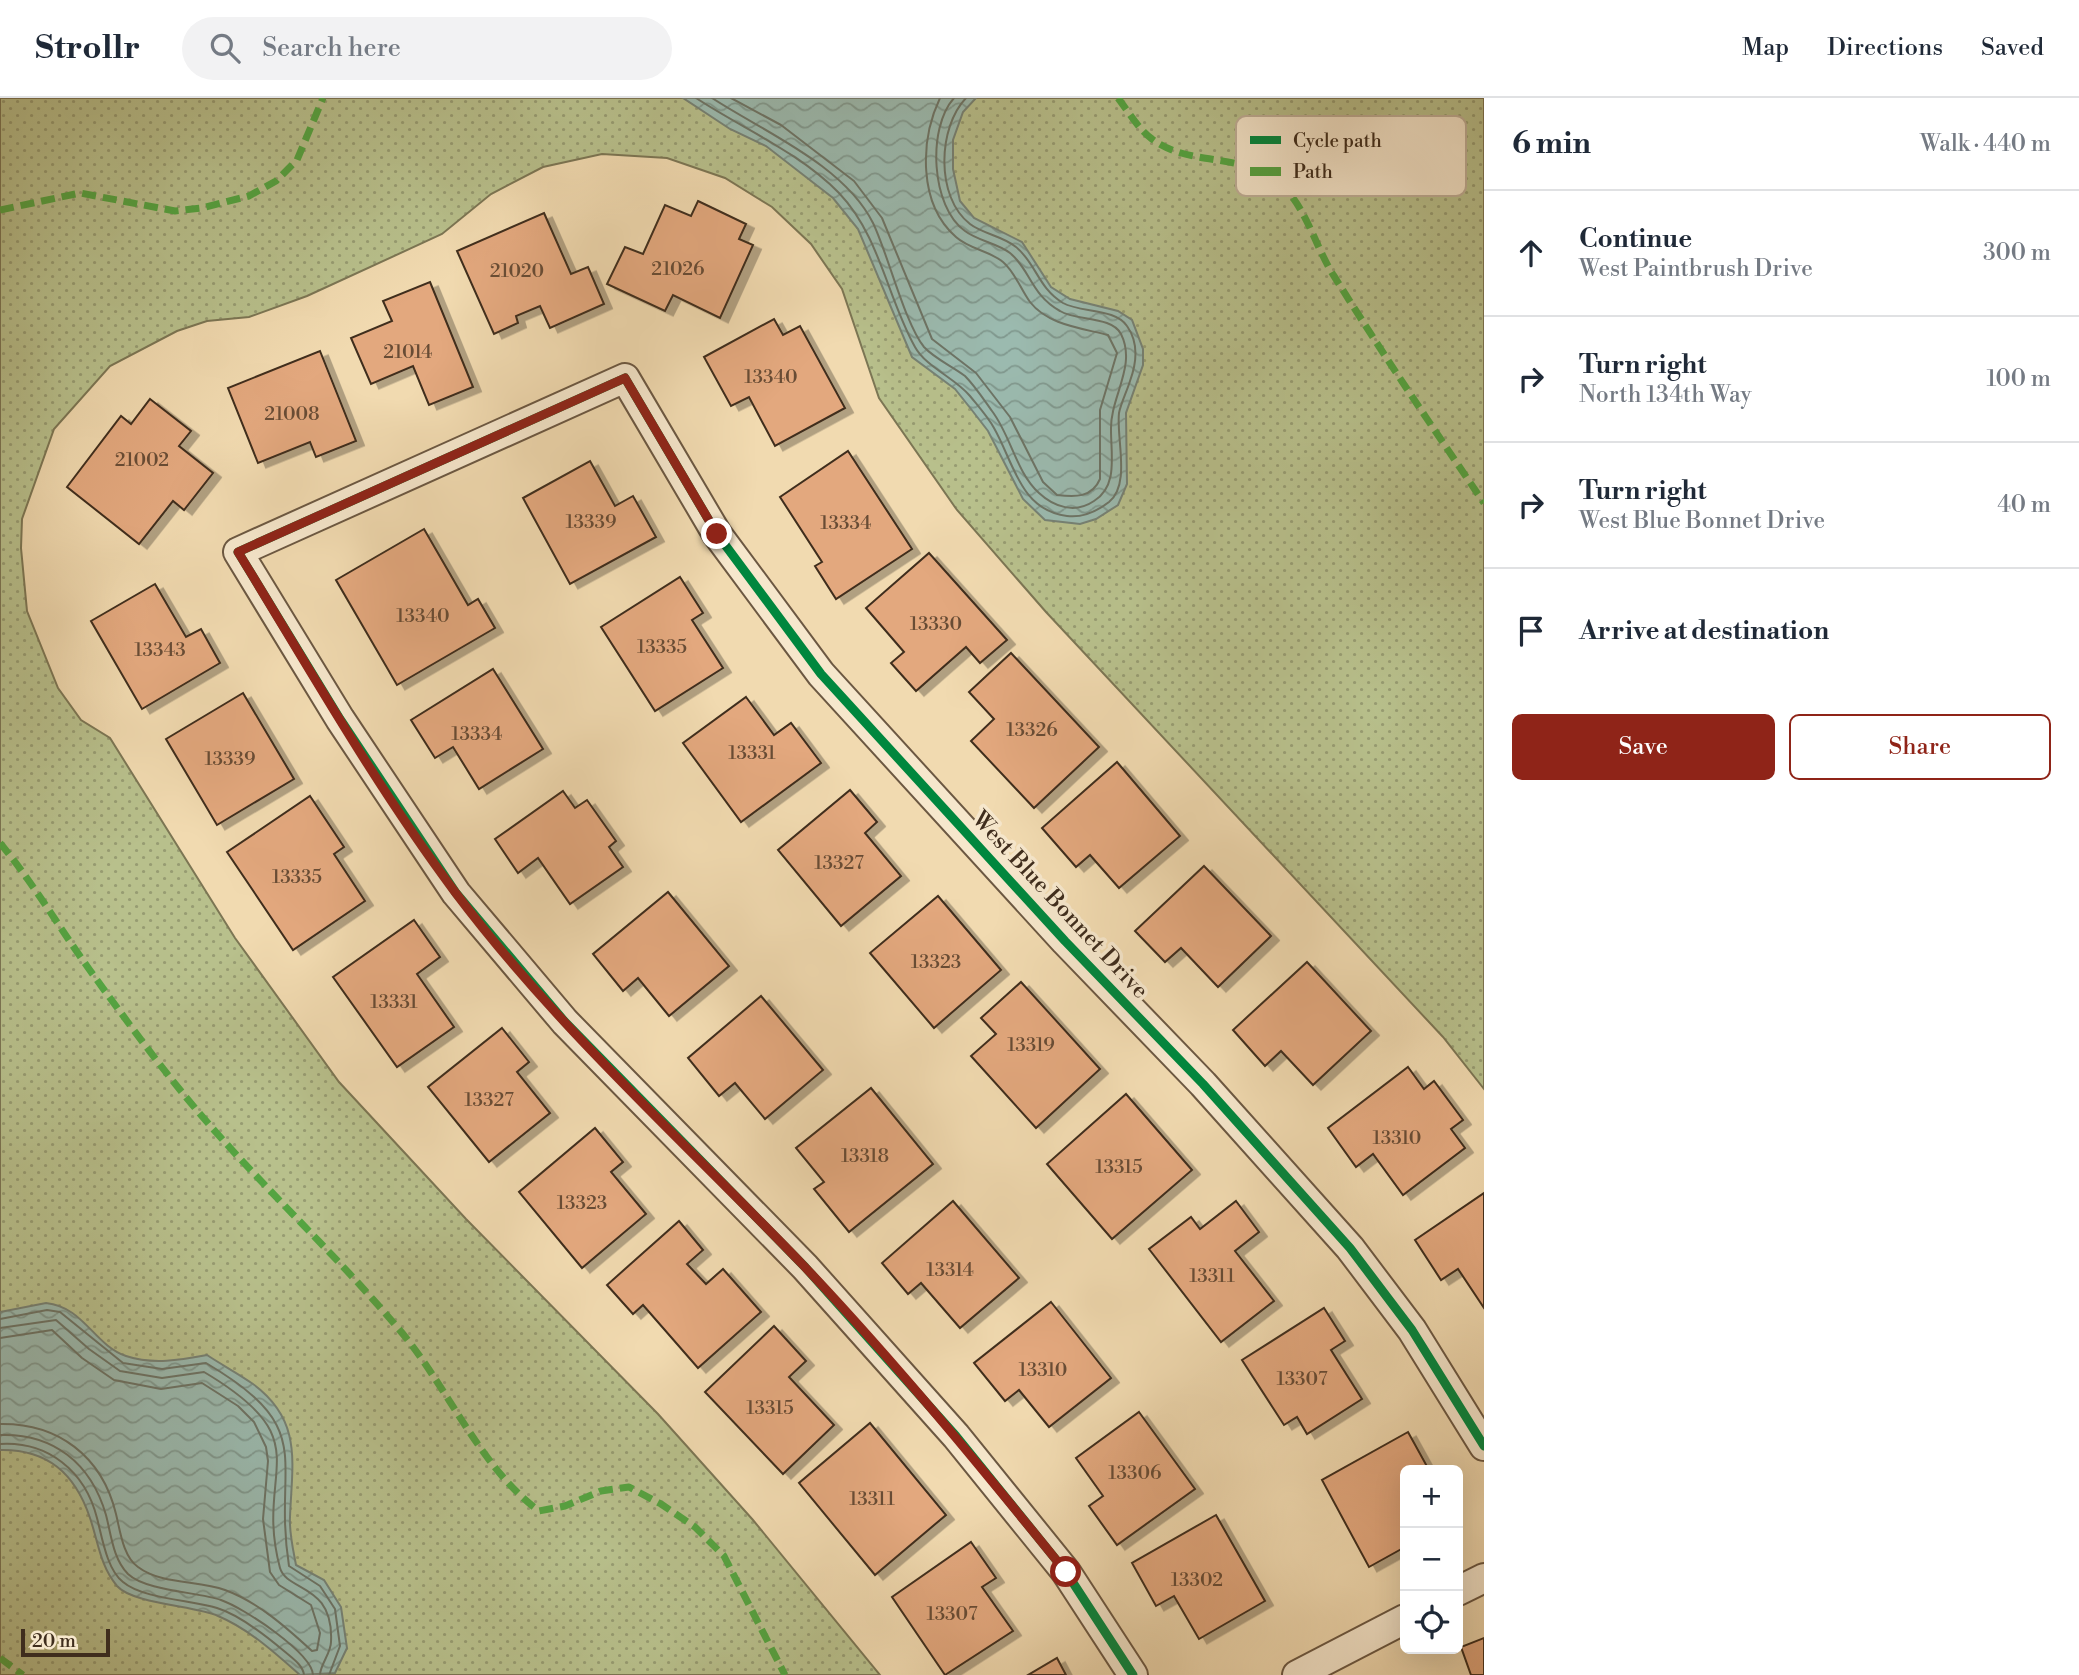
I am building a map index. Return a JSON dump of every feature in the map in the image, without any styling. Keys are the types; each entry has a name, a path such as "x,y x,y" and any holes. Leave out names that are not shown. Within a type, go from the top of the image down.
{"street":[{"name":"West Blue Bonnet Drive","path":"1133,1675 1066,1572 956,1436 804,1267 565,1022 456,893 340,719 238,552 625,378 717,534 821,674 1065,941 1203,1084 1350,1248 1412,1330 1484,1446"},
{"path":"1463,1588 1484,1578"},
{"path":"1297,1675 1400,1622"}],"green space":[{"path":"0,98 1484,98 1484,1089 1443,1037 1046,612 957,510 879,398 842,289 811,244 772,207 725,178 667,158 602,154 543,167 491,194 442,234 307,296 249,317 207,321 177,331 110,366 54,429 22,519 21,548 27,611 58,688 81,720 110,738 235,938 339,1082 466,1219 658,1414 753,1520 880,1675 0,1675"}],"water":[{"path":"683,98 976,98 963,112 953,140 953,169 960,201 974,218 1022,242 1051,287 1070,299 1118,311 1132,320 1143,349 1143,365 1126,413 1127,484 1118,505 1096,519 1080,524 1045,520 1023,499 988,431 955,389 912,357 858,229 833,198 766,146 730,129"},
{"path":"46,1303 70,1311 105,1344 126,1356 156,1361 207,1355 253,1384 269,1398 280,1413 291,1444 290,1523 296,1565 324,1580 341,1607 347,1648 335,1673 300,1675 261,1642 229,1621 125,1592 117,1586 107,1570 84,1502 67,1476 45,1459 17,1451 0,1450 0,1312"}],"building":[{"path":"698,201 746,224 739,239 753,245 720,318 673,295 665,311 607,284 625,247 643,254 665,205 691,216"},
{"path":"544,213 571,274 588,267 604,304 550,328 540,306 516,316 518,323 494,334 457,251"},
{"path":"430,282 473,387 429,405 413,366 371,384 351,338 392,321 383,301"},
{"path":"774,319 783,335 800,326 845,408 775,446 749,397 731,406 704,357"},
{"path":"320,351 356,441 316,457 310,442 258,463 228,388"},
{"path":"150,399 191,431 179,446 213,473 184,510 173,501 139,544 67,487 121,416 131,424"},
{"path":"848,451 912,549 836,599 815,566 822,562 780,497"},
{"path":"590,461 615,506 633,496 656,537 570,584 523,498"},
{"path":"424,529 468,605 478,599 495,628 397,685 336,580"},
{"path":"929,553 1007,640 980,663 966,647 916,691 891,663 904,652 866,608"},
{"path":"680,577 703,613 692,620 723,668 655,711 601,627"},
{"path":"155,584 186,637 201,629 220,663 142,709 91,621"},
{"path":"1011,653 1099,747 1034,808 971,741 994,719 969,692"},
{"path":"493,669 543,749 479,789 453,747 435,758 411,720"},
{"path":"243,693 294,779 217,825 166,739"},
{"path":"746,697 774,735 791,723 821,763 741,822 683,743"},
{"path":"1117,762 1180,836 1119,888 1090,855 1076,867 1042,828"},
{"path":"850,790 877,822 865,833 901,876 841,926 778,850"},
{"path":"563,791 575,808 587,800 616,841 609,847 623,867 570,904 538,858 518,873 495,839"},
{"path":"310,796 344,847 334,854 365,901 293,950 227,852"},
{"path":"1204,866 1271,936 1218,987 1181,948 1165,962 1135,931"},
{"path":"668,892 729,966 669,1016 638,978 623,991 593,954"},
{"path":"938,896 1001,970 934,1028 870,953"},
{"path":"414,920 440,957 417,974 454,1027 397,1067 333,977"},
{"path":"1307,962 1371,1031 1313,1085 1281,1051 1265,1066 1233,1030"},
{"path":"1021,982 1100,1069 1036,1128 971,1056 996,1034 981,1018"},
{"path":"761,996 823,1070 765,1119 735,1083 719,1096 688,1058"},
{"path":"502,1028 529,1062 517,1072 550,1113 489,1162 428,1087"},
{"path":"1408,1067 1424,1089 1434,1081 1463,1120 1451,1129 1465,1148 1403,1195 1373,1154 1356,1167 1328,1128"},
{"path":"871,1088 933,1164 849,1232 814,1189 824,1182 796,1148"},
{"path":"1126,1094 1192,1170 1112,1239 1047,1164"},
{"path":"595,1128 623,1162 611,1172 646,1214 582,1268 519,1192"},
{"path":"1484,1193 1484,1308 1458,1269 1441,1280 1415,1240"},
{"path":"953,1201 1019,1278 960,1328 921,1283 908,1294 882,1263"},
{"path":"1236,1201 1259,1232 1235,1251 1274,1301 1221,1342 1149,1249 1191,1217 1200,1229"},
{"path":"679,1221 703,1250 687,1264 706,1284 723,1269 761,1312 698,1368 643,1305 633,1314 607,1285"},
{"path":"1051,1302 1111,1378 1049,1427 1019,1390 1005,1401 974,1363"},
{"path":"1324,1308 1345,1341 1331,1350 1362,1399 1307,1434 1297,1417 1284,1425 1242,1360"},
{"path":"774,1326 806,1361 789,1377 834,1425 783,1474 705,1392"},
{"path":"1139,1412 1195,1489 1117,1545 1089,1506 1103,1496 1076,1458"},
{"path":"870,1423 946,1515 875,1575 799,1483"},
{"path":"1408,1432 1426,1465 1400,1465 1400,1550 1369,1567 1322,1480"},
{"path":"1216,1515 1265,1601 1199,1639 1174,1596 1156,1606 1132,1563"},
{"path":"971,1542 996,1578 982,1587 1013,1631 945,1675 892,1597"},
{"path":"1484,1638 1484,1675 1471,1675 1463,1646"},
{"path":"1057,1658 1066,1675 1028,1675"}],"marked path":[{"path":"0,210 80,193 175,211 202,208 249,196 276,181 297,160 323,98"},
{"path":"1118,98 1143,131 1168,148 1184,154 1236,164"},
{"path":"1291,196 1352,305 1484,503"},
{"path":"0,843 89,969 168,1074 219,1136 397,1327 415,1349 498,1472 539,1511 565,1506 601,1491 629,1487 695,1527 724,1556 785,1675"},
{"path":"0,1658 23,1675"}],"cycle path":[{"path":"1133,1675 1066,1572 956,1436 805,1267 565,1022 456,893 340,719 238,552 625,378 717,534 821,674 1065,941 1203,1084 1350,1248 1412,1330 1484,1446"}],"route":[{"path":"717,534 625,378 238,552 340,719 456,893 565,1022 804,1267 956,1436 1066,1572"}]}
